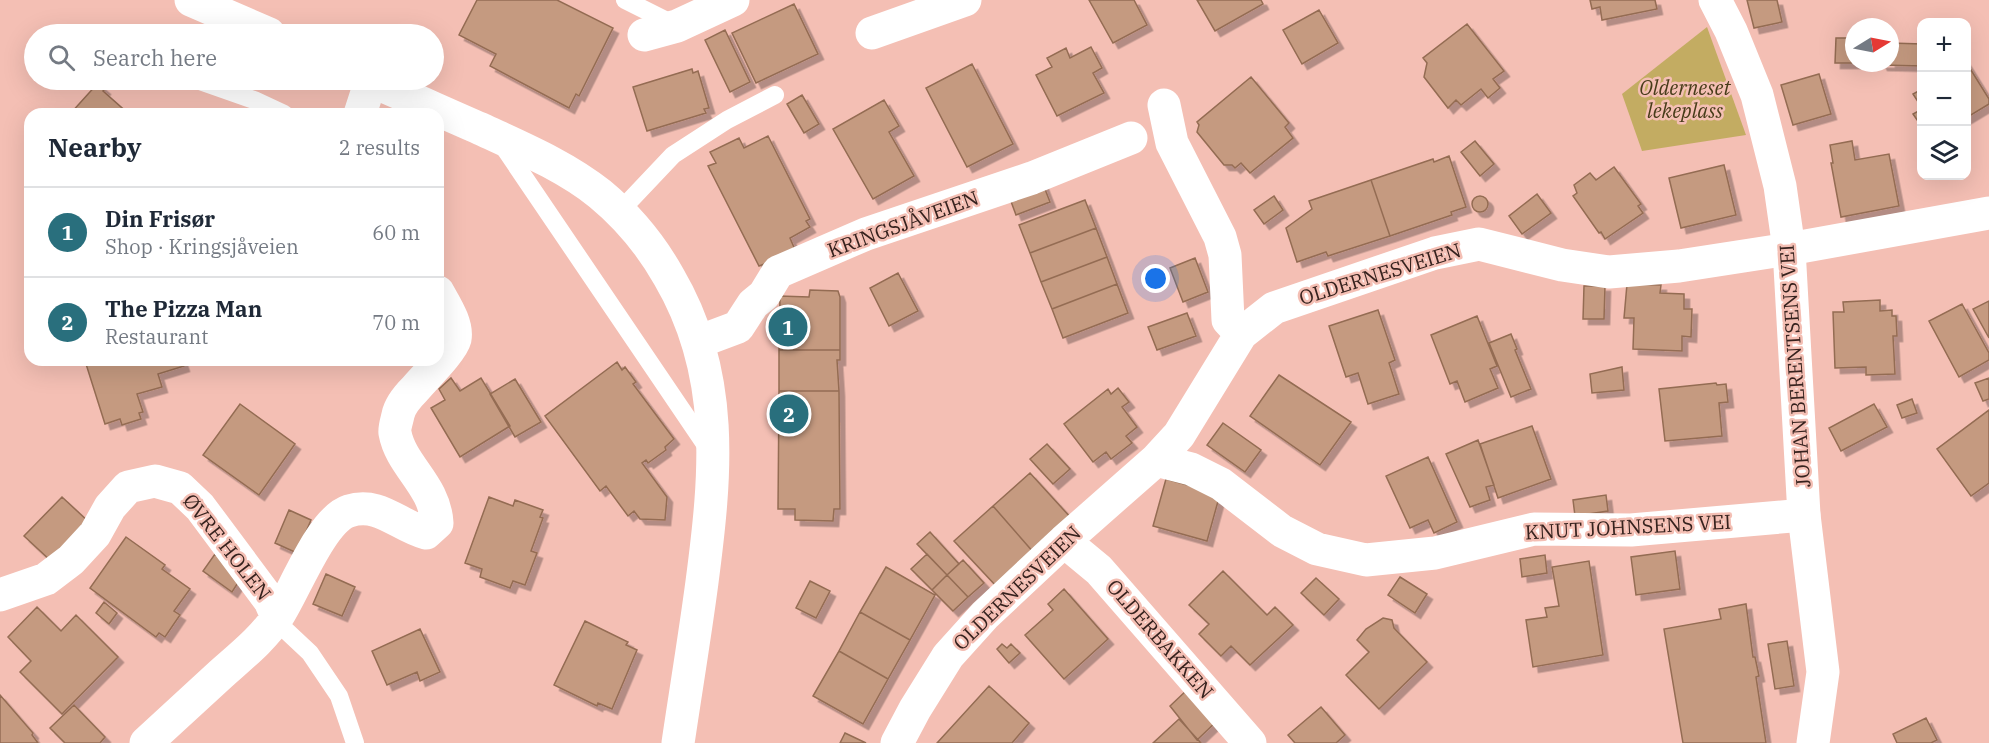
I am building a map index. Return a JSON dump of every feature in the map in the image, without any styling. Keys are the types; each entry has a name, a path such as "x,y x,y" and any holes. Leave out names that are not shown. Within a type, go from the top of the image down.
{"street":[{"path":"191,0 245,24"},
{"path":"644,35 677,26 734,0"},
{"path":"872,33 964,0"},
{"name":"JOHAN BERENTSENS VEI","path":"1715,0 1731,31 1757,95 1780,186 1789,249 1804,515 1823,672 1813,743"},
{"path":"362,108 367,90"},
{"path":"392,90 433,108"},
{"path":"1164,105 1172,142 1220,237 1225,255 1228,320 1241,334"},
{"path":"444,113 562,169 620,211 642,235 658,258 676,289 698,342 707,375 712,414 711,508 678,743"},
{"name":"KRINGSJÅVEIEN","path":"698,342 738,327 753,304 764,295 778,272 866,234 1032,178 1131,138"},
{"name":"OLDERNESVEIEN","path":"897,743 948,656 985,615 1064,540 1156,460 1179,435 1241,334 1274,308 1435,253 1479,244 1562,265 1609,272 1679,266 1789,249 1989,213"},
{"name":"ØVRE HOLEN","path":"444,305 453,325 455,339 444,355"},
{"name":"ØVRE HOLEN","path":"146,743 249,649 277,617 319,540 331,523 347,511 364,508 379,510 414,530 426,533 437,523 433,501 402,451 395,433 398,412 406,399 435,366"},
{"name":"KNUT JOHNSENS VEI","path":"1156,460 1191,469 1221,484 1282,531 1317,549 1366,560 1435,553 1534,529 1631,530 1804,515"},
{"name":"ØVRE HOLEN","path":"0,595 46,579 71,560 95,534 110,507 128,487 155,481 180,488 200,507 265,594 277,617"},
{"name":"OLDERBAKKEN","path":"1064,540 1099,570 1250,743"}],"lane":[{"path":"625,0 677,26"},
{"path":"226,90 271,108"},
{"path":"620,211 673,155 727,120 775,95"},
{"path":"496,136 713,458"},
{"name":"ØVRE HOLEN","path":"277,617 278,623 310,653 339,696 355,743"}],"green space":[{"name":"Olderneset lekeplass","path":"1707,27 1746,135 1642,151 1622,94"}],"building":[{"path":"477,0 557,0 613,28 579,96 576,94 569,108 490,66 496,54 459,35"},
{"path":"1089,0 1134,0 1147,25 1113,43"},
{"path":"1197,0 1261,0 1263,4 1215,31"},
{"path":"1590,0 1655,0 1657,9 1602,20 1600,7 1592,9"},
{"path":"1747,0 1777,0 1782,22 1754,28"},
{"path":"794,4 818,54 756,83 732,33"},
{"path":"1319,10 1338,43 1302,64 1283,30"},
{"path":"1467,24 1504,71 1493,79 1500,88 1488,98 1481,89 1461,105 1456,100 1448,108 1424,77 1427,63 1423,58"},
{"path":"725,30 750,82 730,92 705,40"},
{"path":"1836,38 1845,38 1845,63 1835,63"},
{"path":"1899,43 1917,44 1917,66 1899,65"},
{"path":"1091,47 1102,68 1093,73 1104,93 1057,116 1036,75 1052,67 1047,58 1066,48 1070,58"},
{"path":"972,64 1013,144 967,167 926,88"},
{"path":"692,69 693,73 698,71 709,108 704,109 706,113 647,131 633,87"},
{"path":"1971,70 1989,99 1989,104 1971,115"},
{"path":"1819,74 1831,114 1793,125 1781,85"},
{"path":"1251,77 1289,123 1285,127 1293,138 1250,173 1241,163 1235,168 1232,165 1224,165 1197,132 1199,125 1197,122"},
{"path":"92,90 104,90 122,108 75,108"},
{"path":"802,95 819,124 804,133 787,104"},
{"path":"884,100 899,126 889,132 914,176 873,199 833,129"},
{"path":"768,136 810,219 806,221 810,227 790,238 796,252 759,266 708,166 716,163 710,152 739,138 744,148"},
{"path":"1475,141 1494,164 1480,176 1461,152"},
{"path":"1852,141 1855,160 1889,154 1899,206 1841,217 1830,145"},
{"path":"1449,156 1466,207 1451,212 1452,215 1390,236 1371,180 1433,159 1434,162"},
{"path":"1724,165 1736,215 1681,228 1669,178"},
{"path":"1614,167 1641,204 1638,206 1643,213 1605,239 1573,196 1577,193 1574,185 1590,173 1596,180"},
{"path":"1371,180 1390,236 1328,256 1326,252 1297,262 1286,228 1312,209 1309,201"},
{"path":"1043,184 1050,202 1016,215 1009,196"},
{"path":"1537,194 1551,213 1522,234 1509,216"},
{"path":"1274,196 1283,210 1264,224 1254,210"},
{"path":"1480,196 1488,204 1480,212 1472,204"},
{"path":"1085,200 1096,228 1030,253 1019,225"},
{"path":"1096,228 1107,257 1041,282 1030,253"},
{"path":"1107,257 1117,284 1052,309 1041,282"},
{"path":"1195,258 1208,292 1183,302 1170,268"},
{"path":"898,273 918,311 889,326 870,288"},
{"path":"1117,284 1128,313 1063,338 1052,309"},
{"path":"1627,284 1661,285 1660,293 1684,294 1684,309 1692,309 1691,337 1682,336 1682,351 1633,349 1634,318 1624,318"},
{"path":"1584,286 1605,286 1604,319 1583,319"},
{"path":"810,290 838,291 840,350 779,350 780,296 809,297"},
{"path":"1880,300 1880,311 1892,310 1892,316 1896,316 1897,336 1893,336 1895,374 1866,375 1866,367 1835,368 1833,312 1844,312 1843,302"},
{"path":"1989,301 1989,338 1973,309"},
{"path":"1962,304 1989,353 1989,360 1959,377 1929,321"},
{"path":"1378,310 1395,360 1389,363 1399,394 1368,404 1358,373 1346,377 1329,326"},
{"path":"1187,313 1196,336 1157,350 1148,327"},
{"path":"1477,316 1497,366 1490,369 1498,388 1465,402 1457,381 1450,384 1431,335"},
{"path":"1511,334 1531,389 1511,397 1489,343"},
{"path":"779,350 840,350 840,360 837,360 839,391 779,391"},
{"path":"617,362 622,370 625,367 636,382 633,384 674,439 665,447 666,450 648,463 646,460 642,463 667,497 665,520 640,519 634,511 628,516 606,486 600,491 545,416"},
{"path":"87,366 184,366 158,374 162,387 137,394 143,412 139,413 141,419 122,425 120,419 105,424"},
{"path":"1622,367 1624,390 1592,393 1590,374"},
{"path":"1279,375 1351,422 1320,465 1250,416"},
{"path":"451,378 460,391 481,378 510,426 460,457 431,408 445,400 439,389"},
{"path":"1989,378 1989,399 1983,401 1975,383"},
{"path":"515,379 541,422 515,437 490,394"},
{"path":"1716,383 1717,385 1726,384 1728,402 1719,403 1722,436 1665,441 1659,389"},
{"path":"1118,388 1129,402 1122,407 1137,427 1126,436 1132,443 1111,459 1106,452 1093,462 1064,424 1108,389 1111,394"},
{"path":"779,391 839,391 840,509 834,509 833,521 795,520 795,509 778,509"},
{"path":"1912,399 1917,413 1902,418 1897,405"},
{"path":"240,404 295,444 259,495 203,455"},
{"path":"1874,404 1887,427 1841,451 1829,428"},
{"path":"1989,410 1989,483 1971,496 1937,449"},
{"path":"1223,423 1261,450 1245,472 1207,445"},
{"path":"1532,426 1551,479 1498,498 1480,444"},
{"path":"1478,440 1494,485 1486,487 1490,500 1470,507 1446,454"},
{"path":"1047,444 1070,469 1053,484 1030,459"},
{"path":"1428,457 1457,522 1434,533 1428,520 1410,528 1386,476"},
{"path":"1030,473 1072,519 1034,553 993,506"},
{"path":"1166,479 1220,494 1207,541 1153,526"},
{"path":"1606,495 1608,511 1575,516 1573,500"},
{"path":"62,497 90,523 52,562 24,536"},
{"path":"489,497 513,506 515,500 543,510 540,517 543,518 531,551 537,553 525,585 513,581 510,588 480,577 482,569 465,563"},
{"path":"993,506 1034,553 997,587 954,541"},
{"path":"289,510 311,520 297,553 275,543"},
{"path":"930,532 959,564 947,575 917,544"},
{"path":"126,537 165,565 162,569 190,589 174,611 180,615 165,637 159,633 156,637 90,588"},
{"path":"1675,551 1680,589 1636,595 1631,557"},
{"path":"215,554 243,575 232,592 203,571"},
{"path":"927,554 947,575 932,590 911,569"},
{"path":"1545,555 1547,573 1522,577 1520,559"},
{"path":"963,560 984,583 968,597 947,575"},
{"path":"1589,561 1603,655 1533,667 1526,620 1547,617 1545,608 1559,606 1552,567"},
{"path":"886,567 935,595 910,640 860,612"},
{"path":"1223,571 1267,615 1275,607 1293,625 1250,665 1231,646 1221,656 1199,634 1209,624 1189,605"},
{"path":"326,574 355,587 342,616 313,604"},
{"path":"947,575 968,597 953,611 932,590"},
{"path":"1400,577 1427,594 1415,613 1388,595"},
{"path":"1316,578 1339,599 1324,615 1301,593"},
{"path":"810,581 830,591 816,618 796,608"},
{"path":"1064,589 1108,639 1064,679 1025,635 1053,610 1048,604"},
{"path":"104,602 117,613 109,624 96,613"},
{"path":"1746,604 1753,657 1755,657 1759,676 1756,677 1766,743 1683,743 1664,629 1721,619 1719,609"},
{"path":"37,607 61,631 76,615 118,657 62,714 20,672 31,661 8,637"},
{"path":"860,612 910,640 888,679 839,651"},
{"path":"1383,618 1392,620 1394,628 1427,662 1379,709 1346,675 1369,652 1357,640 1366,629"},
{"path":"585,621 628,642 626,645 637,650 612,709 598,703 597,706 554,685"},
{"path":"420,629 440,672 420,681 417,672 387,685 372,651"},
{"path":"1787,641 1794,686 1775,689 1768,644"},
{"path":"1002,644 1007,648 1011,644 1020,653 1009,663 997,649"},
{"path":"839,651 888,679 863,724 813,696"},
{"path":"989,686 1029,723 1012,743 937,743"},
{"path":"1189,688 1218,720 1197,740 1170,706"},
{"path":"0,695 33,733 38,743 0,743"},
{"path":"74,705 105,737 100,743 65,743 50,728"},
{"path":"1321,707 1345,735 1336,743 1295,743 1288,735"},
{"path":"1926,718 1937,740 1931,743 1897,743 1893,734"},
{"path":"1179,719 1201,743 1153,743"},
{"path":"845,733 866,743 840,743"}],"place":[{"name":"Din Frisør","path":"788,327"},
{"name":"The Pizza Man","path":"789,414"}]}
